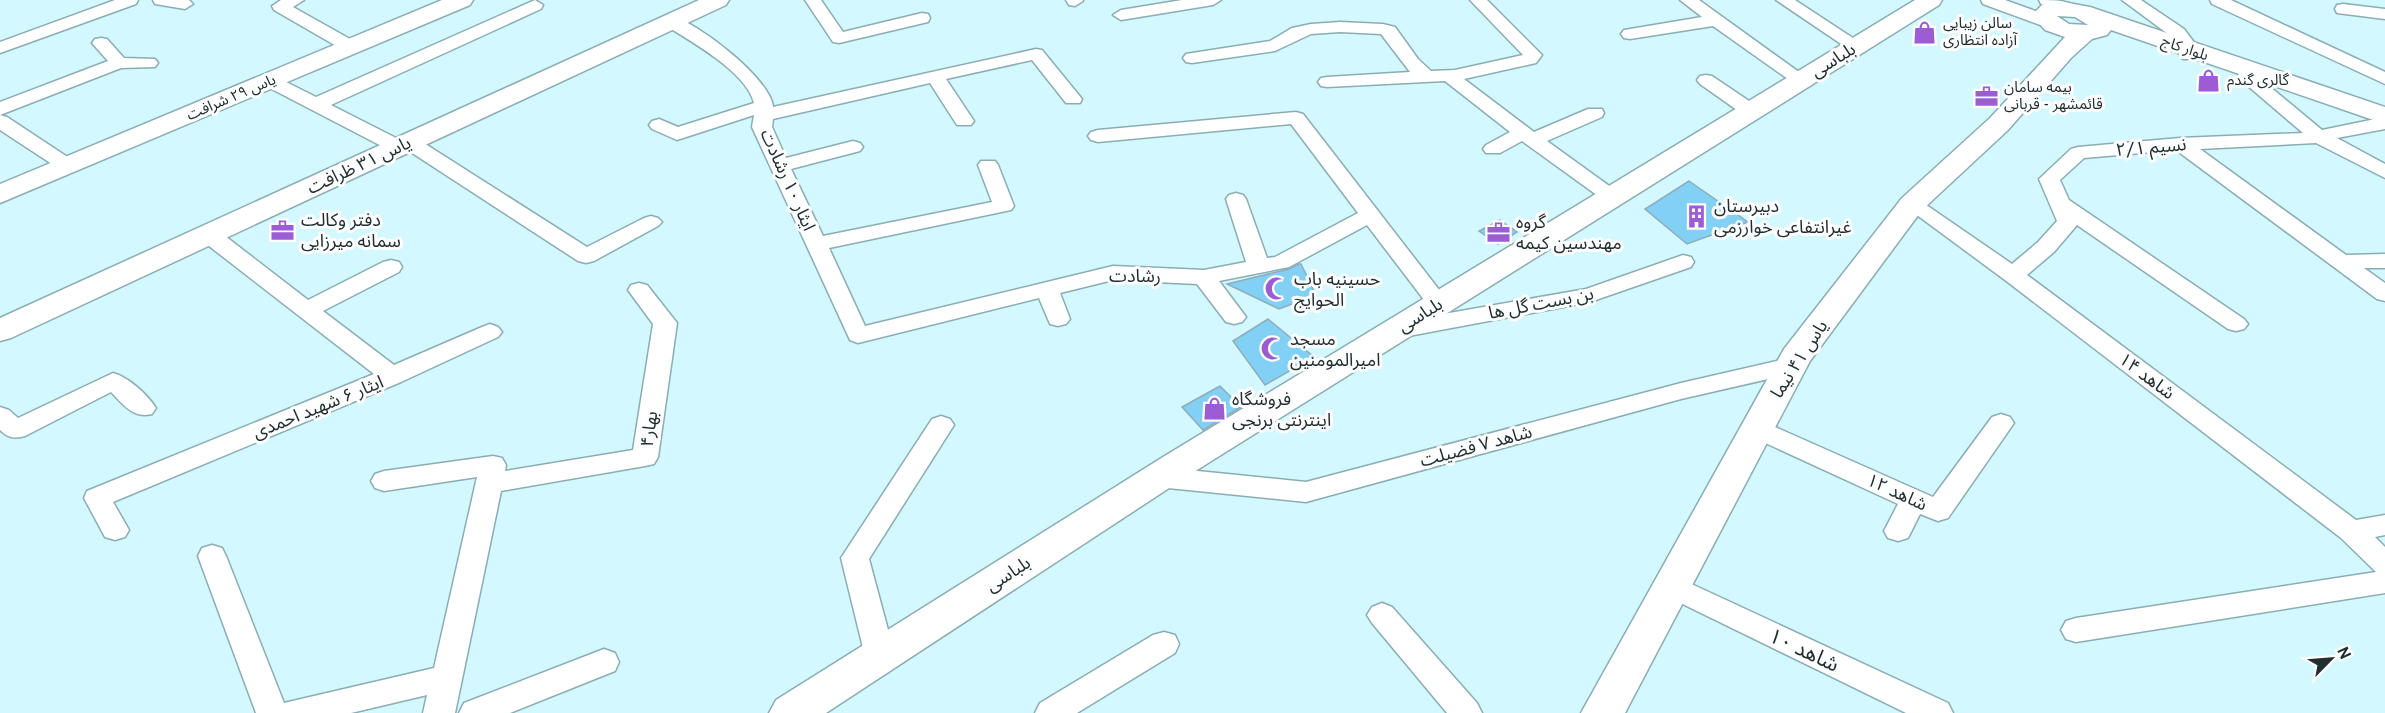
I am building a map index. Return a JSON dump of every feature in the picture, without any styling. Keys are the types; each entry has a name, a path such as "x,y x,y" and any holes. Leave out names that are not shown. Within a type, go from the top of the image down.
{"street":[{"path":"0,48 130,0"},
{"path":"161,0 186,4"},
{"path":"296,0 280,6 351,47"},
{"name":"یاس ۲۹ شرافت","path":"0,194 462,0"},
{"name":"یاس ۳۱ ظرافت","path":"0,331 718,0"},
{"path":"1121,15 1189,2 1214,0"},
{"path":"1327,82 1450,76 1530,59 1533,55 1478,0"},
{"path":"1688,0 1801,80"},
{"path":"1784,0 1856,46"},
{"name":"بلوار کاج","path":"1989,0 2068,23 2189,52 2385,121"},
{"path":"2130,0 2178,33 2189,52"},
{"path":"2218,0 2385,79"},
{"path":"818,1 839,38 922,18"},
{"name":"بلباسی","path":"791,713 1158,477 1856,46 1910,4"},
{"path":"315,105 535,5"},
{"path":"2343,9 2385,14"},
{"path":"1630,34 1717,20"},
{"name":"ایثار ۱۰ رشادت","path":"672,21 726,58 740,70 759,93 763,100 762,127 858,335"},
{"name":"یاس ۴۱ نیما","path":"1603,713 1790,366 1912,204 1998,124 2068,23"},
{"path":"1192,58 1275,46 1284,37 1310,29 1383,29 1389,32 1414,67 1421,74 1429,77"},
{"path":"101,43 120,63"},
{"path":"659,125 677,134 763,110 1036,54 1073,99"},
{"path":"0,109 120,63 149,63"},
{"path":"2248,73 2318,136 2385,172"},
{"path":"935,76 964,122"},
{"path":"1450,76 1488,108 1612,197"},
{"path":"1706,80 1751,111"},
{"path":"270,81 315,105 403,145 586,256 651,222"},
{"path":"1493,149 1595,113"},
{"path":"1098,136 1296,118 1439,304"},
{"path":"0,121 68,166"},
{"name":"نسیم ۲/۱","path":"2013,275 2046,247 2067,222 2049,179 2078,153 2180,144 2305,139 2385,121"},
{"path":"2180,144 2385,294"},
{"path":"780,166 853,147"},
{"path":"816,244 1004,206 988,165"},
{"path":"1236,199 1259,267"},
{"path":"2059,203 2236,324"},
{"name":"شاهد ۱۴","path":"1912,204 2013,275 2351,531 2385,564"},
{"name":"رشادت","path":"858,335 1113,273 1204,277 1281,262 1369,215"},
{"name":"ایثار ۶ شهید احمدی","path":"115,530 97,498 392,376 208,234"},
{"path":"2341,262 2385,261"},
{"name":"بن بست گل ها","path":"1396,330 1590,295 1683,262"},
{"path":"307,310 391,267"},
{"path":"1204,277 1234,317"},
{"path":"1047,289 1058,319"},
{"name":"بهار۴","path":"492,474 645,457 664,322 639,290"},
{"path":"392,376 490,332"},
{"name":"شاهد ۷ فضیلت","path":"1158,477 1306,492 1681,391 1790,366"},
{"path":"0,416 16,430 113,381 143,408"},
{"name":"شاهد ۱۲","path":"1757,429 1938,511 2001,423"},
{"path":"880,656 855,558 941,425"},
{"path":"384,481 492,474 440,713"},
{"path":"1898,531 1913,500"},
{"path":"2351,531 2385,525"},
{"path":"212,556 272,713"},
{"path":"2076,630 2385,582"},
{"name":"شاهد ۱۰","path":"1671,586 1937,713"},
{"path":"1382,615 1467,713"},
{"path":"1051,713 1164,645"},
{"path":"474,713 604,662"},
{"path":"293,713 447,678"}],"building":[{"name":"دبیرستان غیرانتفاعی خوارزمی","path":"1689,181 1748,222 1687,244 1645,209"},
{"name":"گروه مهندسین کیمه","path":"1500,220 1517,232 1498,244 1479,231"},
{"name":"حسینیه باب الحوایج","path":"1299,264 1316,295 1279,309 1227,284 1289,269"},
{"name":"مسجد امیرالمومنین","path":"1268,319 1314,357 1265,385 1233,341"},
{"name":"فروشگاه اینترنتی برنجی","path":"1220,386 1241,407 1203,430 1182,407"}],"place":[{"name":"سالن زیبایی آزاده انتظاری","path":"1925,32"},
{"name":"گالری گندم","path":"2209,80"},
{"name":"بیمه سامان قائمشهر - قربانی","path":"1986,96"},
{"name":"دبیرستان غیرانتفاعی خوارزمی","path":"1696,216"},
{"name":"دفتر وکالت سمانه میرزایی","path":"283,230"},
{"name":"گروه مهندسین کیمه","path":"1498,232"},
{"name":"حسینیه باب الحوایج","path":"1276,289"},
{"name":"مسجد امیرالمومنین","path":"1272,349"},
{"name":"فروشگاه اینترنتی برنجی","path":"1214,409"}]}
